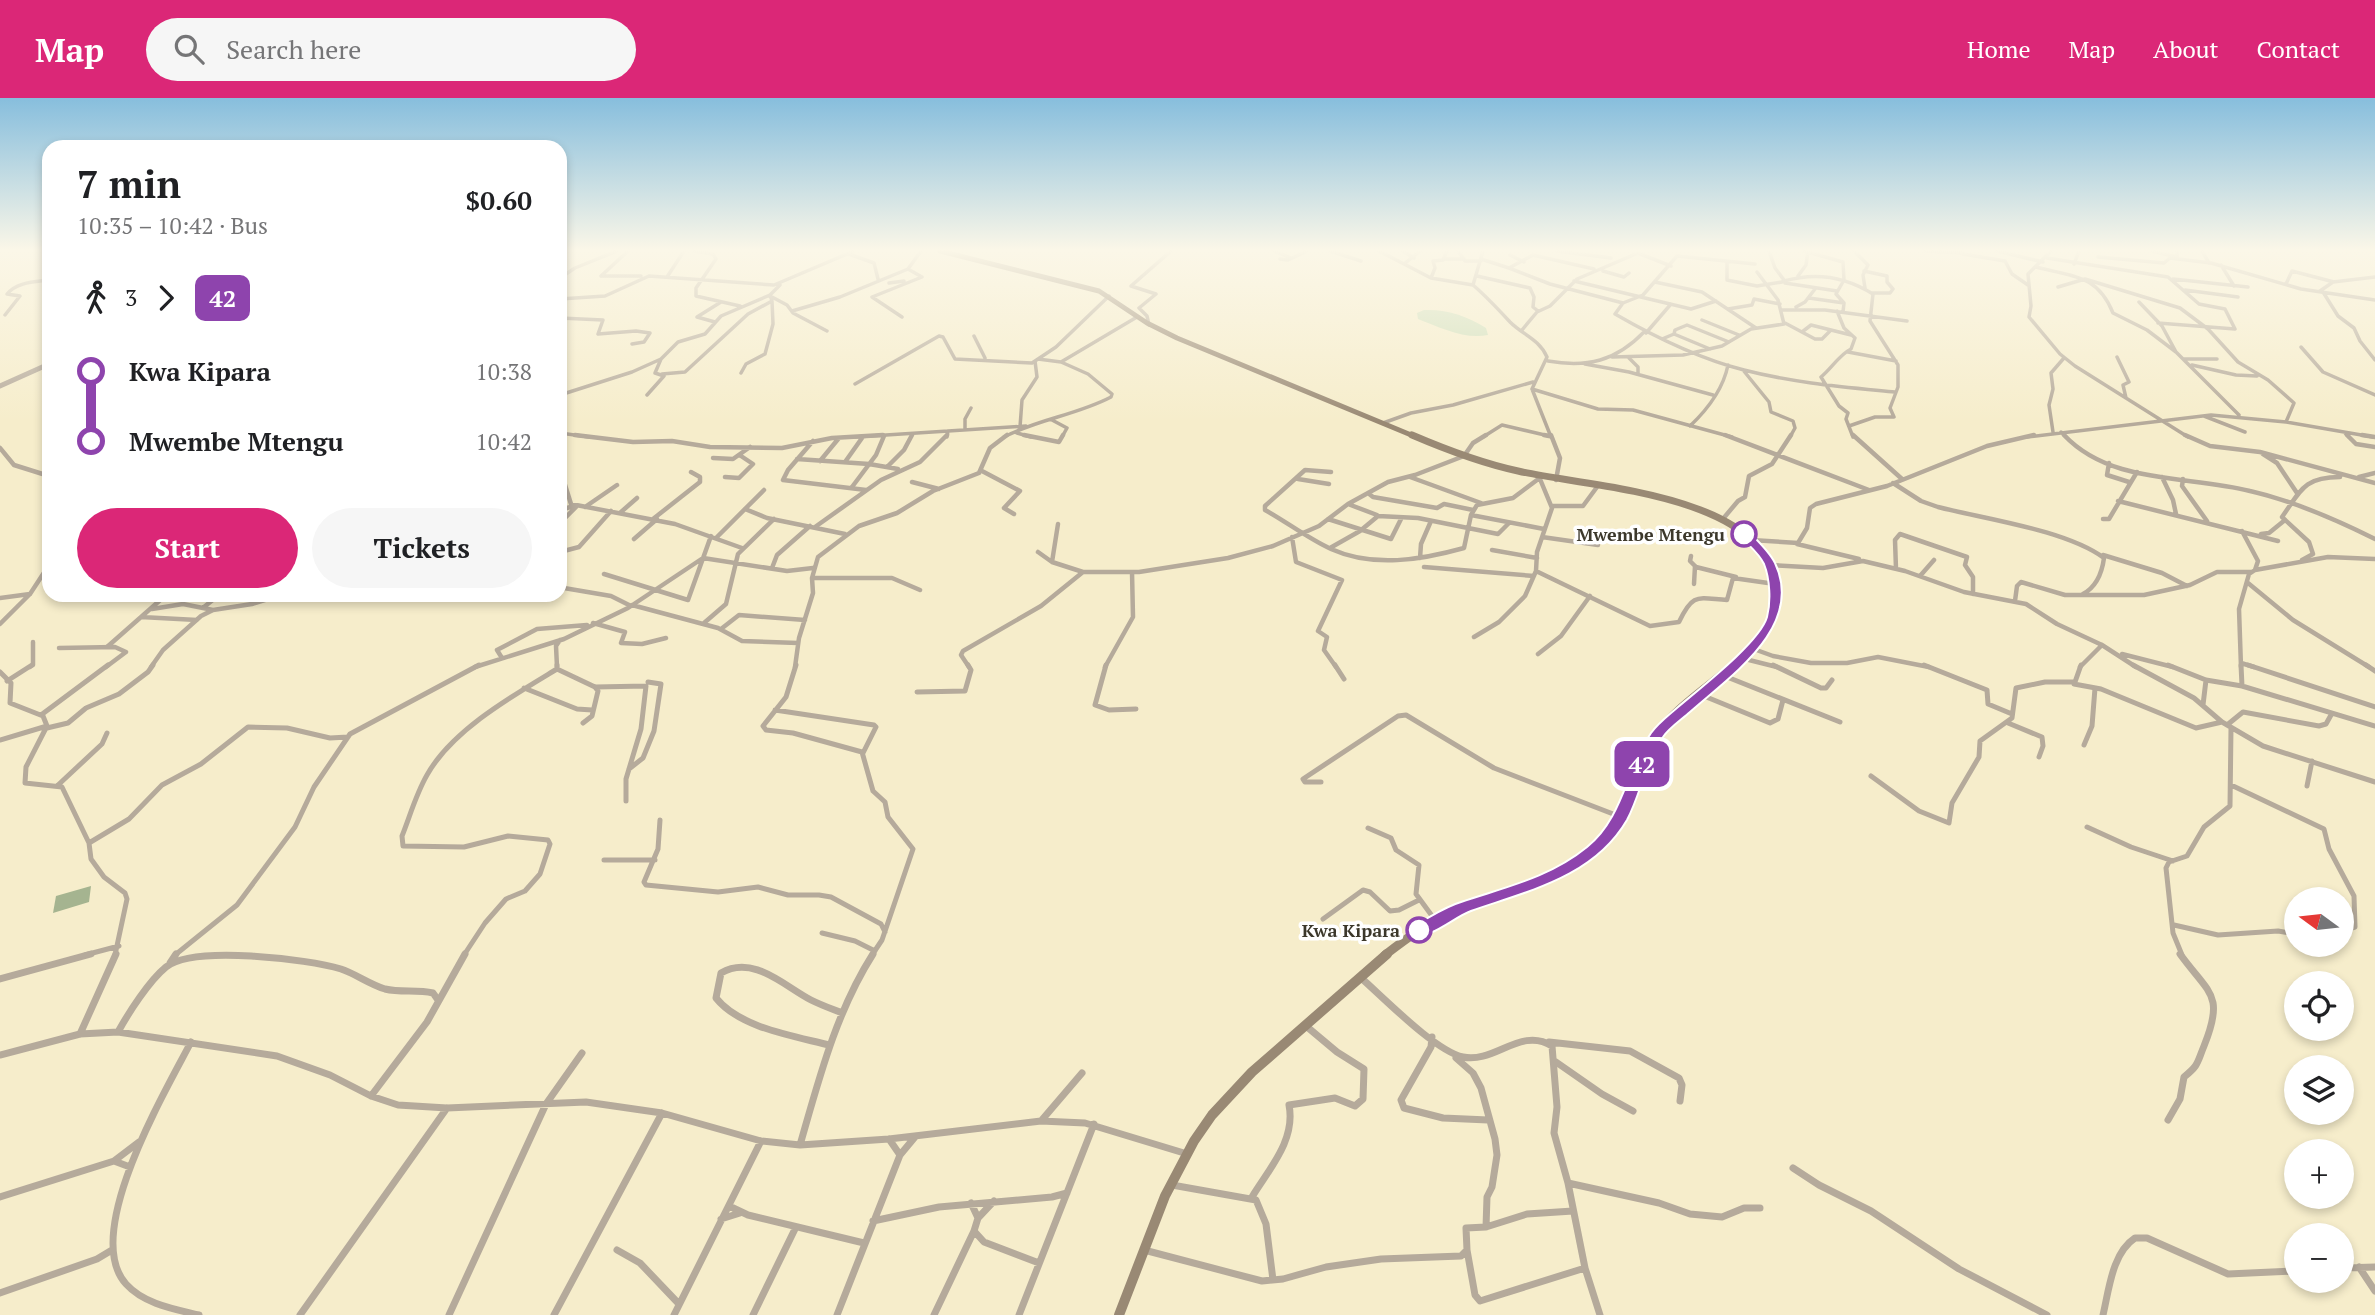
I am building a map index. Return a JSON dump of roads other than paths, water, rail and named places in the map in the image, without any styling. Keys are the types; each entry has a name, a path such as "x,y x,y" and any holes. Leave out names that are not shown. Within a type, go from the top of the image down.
{"main road":[{"path":"1119,1315 1168,1184 1184,1153 1232,1091 1265,1059 1402,941 1463,907 1524,889 1552,877 1591,852 1610,834 1621,817 1656,736 1751,648 1773,618 1775,584 1770,565 1751,540 1722,520 1684,505 1540,478 1464,456 1149,325 1125,308"}],"street":[{"path":"5,315 11,308"},
{"path":"711,308 696,317 715,323"},
{"path":"567,393 636,371 660,359 678,342 703,335 737,308"},
{"path":"660,359 655,373 685,372 757,308"},
{"path":"741,373 746,364 765,354 773,324 774,308"},
{"path":"790,308 827,331"},
{"path":"792,311 803,308"},
{"path":"887,308 902,317"},
{"path":"1036,360 1056,347 1095,308"},
{"path":"1139,308 1147,316 1149,325"},
{"path":"1498,308 1512,324 1541,344 1548,361"},
{"path":"1534,308 1538,311"},
{"path":"1522,330 1538,311 1545,308"},
{"path":"1620,308 1615,314 1645,332 1743,370 1828,386 1895,393"},
{"path":"1548,361 1573,366 1612,357 1628,349 1668,308"},
{"path":"1728,309 1735,308"},
{"path":"1843,308 1843,312"},
{"path":"1849,426 1875,417 1893,418 1890,408 1898,367 1877,336 1869,317 1872,308"},
{"path":"2031,308 2029,318 2064,358 2158,420 2200,443 2256,451 2316,466 2346,477"},
{"path":"2111,308 2113,313 2147,330 2192,365 2239,415"},
{"path":"2144,308 2158,323 2176,352"},
{"path":"2178,308 2206,327 2238,362 2294,402 2292,413 2286,422"},
{"path":"2158,323 2235,329 2225,309 2219,308"},
{"path":"2332,308 2338,316 2356,330 2359,341 2375,360"},
{"path":"1728,309 1756,328"},
{"path":"1831,330 1821,339 1802,332 1785,323 1782,310 1837,311 1907,321"},
{"path":"1837,311 1843,328 1855,336"},
{"path":"1062,362 1137,317"},
{"path":"567,319 603,320 598,334 636,331 650,333 644,342 632,344"},
{"path":"1702,320 1739,335"},
{"path":"1612,357 1683,355 1730,342 1756,328 1776,327 1785,323"},
{"path":"1662,339 1687,325 1730,342"},
{"path":"1802,332 1810,325 1855,336"},
{"path":"1674,334 1710,349"},
{"path":"855,384 939,335 943,337 953,358 1062,362 1088,374 1112,396 1085,410 1036,425 996,442 989,449 982,471 939,489 897,513 845,534 818,557 813,568 814,591 798,643 796,665 786,697 765,722 764,729 793,733 863,753"},
{"path":"974,336 985,358"},
{"path":"1848,352 1855,336"},
{"path":"2301,347 2323,372 2375,395"},
{"path":"1896,361 1848,352 1841,354 1838,363 1822,376 1839,405 1848,413 1846,418 1857,440 1902,479"},
{"path":"2117,357 2129,383 2123,385 2126,398"},
{"path":"1629,358 1638,367 1638,374"},
{"path":"2053,432 2049,405 2053,389 2051,373 2064,358"},
{"path":"2183,359 2217,359"},
{"path":"1020,427 1022,400 1037,377 1036,360"},
{"path":"1548,361 1533,382 1532,389 1560,458 1556,480"},
{"path":"1585,364 1638,374 1713,396"},
{"path":"1690,426 1709,408 1726,375 1728,365"},
{"path":"2192,365 2235,375 2260,376"},
{"path":"0,386 42,367"},
{"path":"1722,520 1738,500 1745,497 1749,476 1770,465 1783,442 1791,438 1794,424 1771,412 1769,402 1748,380 1743,370"},
{"path":"647,395 663,374"},
{"path":"1383,423 1412,411 1442,408 1503,387 1533,382"},
{"path":"1532,389 1598,409 1633,410 1737,438 1870,490"},
{"path":"965,430 965,419 971,408"},
{"path":"2201,415 2245,432"},
{"path":"1794,544 1799,542 1807,528 1813,505 1893,483 1999,442 2027,435 2201,415 2239,415 2375,437"},
{"path":"1016,433 1059,442 1067,428 1052,420"},
{"path":"567,434 633,442 672,441 710,446 792,448 813,441 839,438 1036,425"},
{"path":"1038,552 1052,562 1083,572 1132,572 1228,558 1256,551 1304,532 1388,482 1410,477 1464,456 1473,443 1502,425 1549,436"},
{"path":"772,568 777,555 813,527 866,490 923,460 947,437 948,431"},
{"path":"2062,432 2081,452 2109,463 2137,472 2230,486 2291,501 2330,515 2375,539"},
{"path":"2344,432 2356,444 2375,447"},
{"path":"887,467 904,450 912,435"},
{"path":"852,487 869,464 884,436"},
{"path":"820,461 839,438"},
{"path":"845,462 862,438"},
{"path":"813,441 788,470 784,481 866,490"},
{"path":"713,458 727,461 741,456 750,447"},
{"path":"0,448 6,458 18,468 42,474"},
{"path":"2256,451 2277,463 2297,492"},
{"path":"725,477 739,478 754,463 741,456"},
{"path":"797,459 869,464 900,470"},
{"path":"2109,463 2107,475 2129,482"},
{"path":"1331,472 1306,469 1264,508 1330,548 1378,562 1420,558 1465,547 1472,513 1481,503"},
{"path":"982,471 1020,491 1004,508 1014,514"},
{"path":"634,539 700,482 700,477 691,472"},
{"path":"2103,519 2109,519 2137,472"},
{"path":"2356,478 2375,473"},
{"path":"1410,477 1429,487 1462,494 1481,503 1513,498 1540,478 1552,506 1544,529 1535,574 1525,596 1512,611 1475,637"},
{"path":"2162,477 2173,500 2176,514"},
{"path":"2302,560 2313,554 2311,545 2282,517 2297,492 2305,484 2327,477 2356,478 2375,483"},
{"path":"1298,479 1329,484"},
{"path":"2183,479 2182,486 2207,521"},
{"path":"912,482 939,489"},
{"path":"1893,483 1933,506 2062,539 2162,573 2188,586"},
{"path":"584,507 617,485"},
{"path":"1552,506 1583,506 1597,487"},
{"path":"604,574 688,600 703,558 714,537 764,490"},
{"path":"567,492 570,502 576,505 655,519 742,548"},
{"path":"1368,494 1437,508 1445,504 1509,523 1544,529"},
{"path":"621,512 637,498"},
{"path":"2118,501 2207,521 2278,541"},
{"path":"1348,504 1379,516 1431,521 1498,534 1509,523"},
{"path":"567,508 576,505"},
{"path":"567,515 576,505"},
{"path":"745,509 774,519 845,534"},
{"path":"567,550 579,547 611,511"},
{"path":"1330,548 1360,531 1379,516"},
{"path":"704,623 726,604 732,589 735,558 742,548 774,519"},
{"path":"1328,519 1391,539 1401,519"},
{"path":"2256,534 2267,534 2285,520"},
{"path":"1420,558 1421,544 1431,521"},
{"path":"1052,562 1058,524"},
{"path":"2242,531 2258,558 2239,609 2242,686"},
{"path":"1896,569 1895,540 1900,534 1967,557 1965,564 1973,577 1973,594"},
{"path":"1292,537 1296,562 1342,580 1318,631 1327,637 1324,650 1344,680"},
{"path":"1542,537 1598,545"},
{"path":"1751,540 1836,552 1973,594 2034,607 2057,624 2113,651 2142,671 2203,705 2227,725 2276,752 2375,782"},
{"path":"1492,550 1537,558"},
{"path":"2083,594 2094,588 2095,578 2104,566 2103,555"},
{"path":"1691,556 1690,561 1695,566 1736,578 1775,584"},
{"path":"2015,601 2017,586 2021,582 2063,595 2147,595 2188,586 2217,572 2253,571 2302,560 2339,556 2375,559"},
{"path":"118,1032 129,1013 176,954 237,905 300,819 314,787 348,737 357,729 377,721 458,675 560,640 631,606 703,558 789,571 813,568"},
{"path":"1920,576 1934,560"},
{"path":"1770,565 1823,568 1863,561"},
{"path":"1694,584 1695,566"},
{"path":"1424,567 1535,574 1590,596 1650,626 1679,622 1683,610 1693,600 1709,596 1726,601 1732,579 1736,578"},
{"path":"917,692 965,691 971,670 961,655 963,651 996,629 1055,598 1083,572"},
{"path":"1132,572 1133,617 1106,664 1095,705 1109,710 1136,709"},
{"path":"0,624 30,594 42,576"},
{"path":"812,578 892,578 920,590"},
{"path":"2248,583 2294,620 2375,671"},
{"path":"567,589 611,596 653,613 704,623 742,641 798,643"},
{"path":"0,598 30,594"},
{"path":"1538,654 1561,636 1590,596"},
{"path":"107,647 158,602"},
{"path":"204,607 210,602"},
{"path":"0,740 73,721 88,707 119,694 148,672 157,656 197,620 214,610 259,602"},
{"path":"149,610 176,605 214,610"},
{"path":"721,629 738,615 805,620"},
{"path":"141,617 197,620"},
{"path":"502,658 498,649 529,631 591,624 625,632 621,643 642,644 666,638"},
{"path":"557,669 556,646 560,640"},
{"path":"7,681 33,665 33,642"},
{"path":"2071,683 2077,680 2084,660 2102,645"},
{"path":"41,715 127,652 107,647 59,648"},
{"path":"1751,648 1781,657 1820,662 1845,663 1879,657 1919,664 1987,690 1988,704 2012,714"},
{"path":"2113,651 2375,726"},
{"path":"1741,658 1772,665 1821,688 1826,688 1832,680"},
{"path":"2241,663 2375,707"},
{"path":"557,669 595,687 646,686 641,729 627,771 626,801"},
{"path":"371,1096 427,1022 455,970 499,905 525,891 540,874 550,844 548,840 521,836 464,847 401,845 402,836 429,770 472,723 557,669"},
{"path":"0,672 11,683 10,703 41,715 47,727"},
{"path":"1722,675 1840,722"},
{"path":"2203,705 2207,680"},
{"path":"1871,776 1910,806 1947,823 1952,803 1979,757 1980,741 2008,723 2015,690 2018,687 2049,681 2095,688 2201,728 2227,725 2243,712 2319,726 2326,724 2331,715"},
{"path":"627,771 643,758 654,731 661,685 648,682"},
{"path":"583,723 592,716 598,691 595,687"},
{"path":"524,688 577,709 592,710"},
{"path":"2084,745 2092,726 2095,688"},
{"path":"1699,694 1767,723 1778,719 1783,700"},
{"path":"775,710 874,725 863,753 871,788 885,802 888,817 913,849 885,932 854,984 829,1045 800,1145"},
{"path":"1321,782 1305,782 1303,779 1398,716 1406,715 1494,768 1621,817"},
{"path":"2008,723 2042,737 2043,746 2039,757"},
{"path":"2168,1120 2180,1099 2184,1077 2199,1065 2200,1055 2214,1027 2215,1017 2211,995 2176,946 2164,878 2167,863 2187,856 2204,827 2224,814 2230,806 2227,725"},
{"path":"47,727 30,759 24,775 26,783 62,787 89,842 91,859 104,877 125,893 127,900 119,946 80,1034"},
{"path":"89,842 129,819 162,785 201,764 248,727 286,728 330,738 348,737"},
{"path":"57,786 102,744 107,733"},
{"path":"2307,786 2312,761"},
{"path":"2231,785 2323,828 2329,849 2350,887"},
{"path":"660,820 655,860 644,881 646,886 718,892 758,887 788,895 831,897 881,924 885,932"},
{"path":"2087,827 2131,847 2173,861"},
{"path":"1368,828 1391,838 1396,850 1419,865 1415,887 1419,900 1436,920"},
{"path":"604,860 655,860"},
{"path":"1323,919 1363,890 1370,892 1390,911 1399,910 1419,900"},
{"path":"2354,895 2354,928"},
{"path":"2174,926 2218,935 2284,932"},
{"path":"822,933 855,941 875,951"},
{"path":"0,979 119,946"},
{"path":"170,962 187,958 263,955 342,969 387,990 427,991 437,996 438,1000"},
{"path":"829,1045 754,1023 723,1009 716,998 721,973 735,966 765,972 814,1002 842,1013"},
{"path":"1360,977 1473,1073 1481,1088 1497,1154 1492,1187 1487,1197 1486,1227"},
{"path":"1252,1198 1288,1138 1292,1120 1289,1105 1335,1098 1355,1106 1363,1099 1364,1069 1337,1052 1306,1026"},
{"path":"0,1055 80,1034 118,1032 278,1056 330,1074 371,1096 398,1105 447,1108 586,1102 662,1113 761,1141 800,1145 889,1139 1041,1121 1094,1124 1184,1153"},
{"path":"1432,1037 1431,1047 1401,1100 1404,1108 1443,1118 1488,1120"},
{"path":"1452,1055 1473,1058 1506,1045 1537,1041 1630,1051 1679,1078 1682,1084 1680,1101"},
{"path":"191,1042 130,1167 117,1208 112,1250 119,1275 134,1292 151,1302 199,1315"},
{"path":"1549,1042 1556,1062 1557,1107 1553,1133 1568,1183 1584,1268 1600,1315"},
{"path":"449,1315 546,1104 582,1053"},
{"path":"1556,1062 1595,1090 1633,1111"},
{"path":"1041,1121 1082,1073"},
{"path":"300,1315 447,1108"},
{"path":"554,1315 662,1113"},
{"path":"1018,1315 1094,1124"},
{"path":"836,1315 900,1156 915,1136"},
{"path":"889,1139 900,1156"},
{"path":"0,1197 114,1161 141,1140"},
{"path":"674,1315 761,1141"},
{"path":"114,1161 130,1167"},
{"path":"1793,1168 1871,1212 1959,1269 2047,1315"},
{"path":"1568,1183 1659,1203 1686,1213 1709,1216 1722,1217 1744,1208 1760,1208"},
{"path":"1168,1184 1252,1198 1258,1204 1266,1224 1273,1280"},
{"path":"873,1221 939,1206 1067,1194"},
{"path":"934,1315 978,1218 994,1201"},
{"path":"971,1203 978,1218"},
{"path":"729,1206 740,1213 864,1243"},
{"path":"1573,1211 1527,1214 1486,1227 1466,1228 1466,1250 1475,1295 1480,1301 1584,1268"},
{"path":"721,1219 740,1213"},
{"path":"753,1315 795,1228"},
{"path":"974,1231 984,1242 1040,1263"},
{"path":"2103,1315 2118,1262 2134,1238 2147,1238 2228,1274 2284,1272"},
{"path":"0,1293 97,1259 112,1250"},
{"path":"617,1250 640,1263 679,1304"},
{"path":"1144,1250 1245,1278 1273,1280 1326,1267 1381,1259 1461,1256 1466,1250"},
{"path":"2354,1267 2375,1267"},
{"path":"2359,1267 2375,1290"}],"place":[{"name":"Mwembe Mtengu","path":"1744,534"},
{"name":"Kwa Kipara","path":"1419,930"}]}
